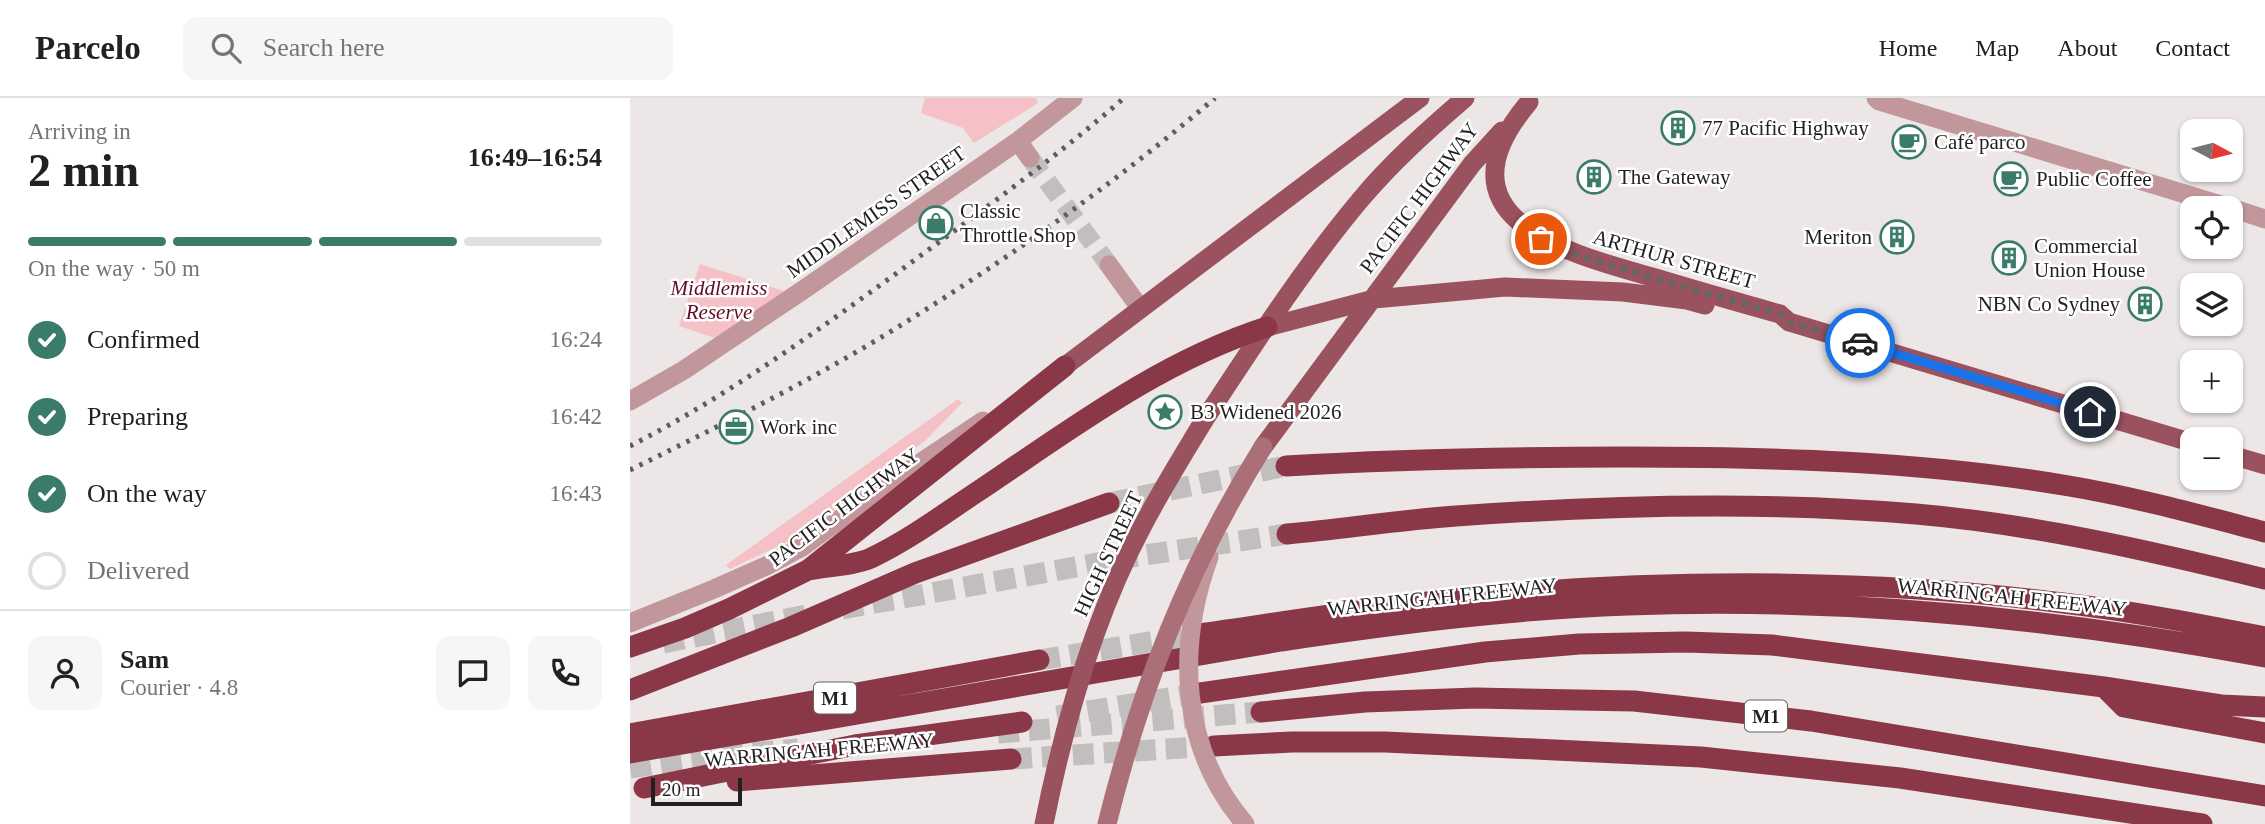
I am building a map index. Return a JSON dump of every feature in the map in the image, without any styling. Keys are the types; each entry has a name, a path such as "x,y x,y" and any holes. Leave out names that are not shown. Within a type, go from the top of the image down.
{"highway":[{"path":"808,570 869,559 920,530 1109,404 1192,356 1267,327"},
{"name":"PACIFIC HIGHWAY","path":"630,648 729,609 808,570 1065,366"},
{"path":"1286,466 1496,457 1840,460 1953,470 2069,486 2265,532"},
{"path":"630,690 791,627 915,573 1109,503"},
{"path":"1287,534 1454,516 1634,507 1820,508 1966,519 2078,538 2265,579"},
{"name":"WARRINGAH FREEWAY","path":"1199,634 1388,607 1516,593 1611,587 1823,585 1967,593 2062,602 2265,637"},
{"name":"WARRINGAH FREEWAY","path":"630,752 1281,641 1514,612 1628,605 1811,606 1969,615 2081,627 2265,657"},
{"path":"1200,693 1485,652 1579,644 1686,642 1772,645 2104,687 2124,707 2219,714 2265,707"},
{"name":"WARRINGAH FREEWAY","path":"630,734 1039,660"},
{"name":"M1","path":"1261,712 1365,702 1475,698 1634,701 1811,720 2265,796"},
{"path":"2219,714 2265,733"},
{"path":"637,789 855,745 1022,722"},
{"path":"1214,746 1292,742 1385,742 1701,757 1900,778 2202,824"},
{"name":"WARRINGAH FREEWAY","path":"637,789 1011,759"}],"main road":[{"name":"PACIFIC HIGHWAY","path":"1065,366 1420,98"},
{"name":"PACIFIC HIGHWAY","path":"1267,327 1316,256 1362,198 1411,147 1465,98"},
{"name":"PACIFIC HIGHWAY","path":"1374,299 1472,163 1532,100"},
{"name":"ARTHUR STREET","path":"1532,100 1506,135 1494,170 1502,199 1524,228 1559,248 1780,314 1789,322 2180,439"},
{"name":"ARTHUR STREET","path":"1267,327 1374,299 1541,287 1652,295 1687,300 1777,326 1789,322"},
{"path":"1107,824 1137,714 1158,652 1193,573 1263,447 1374,299"},
{"name":"HIGH STREET","path":"1044,824 1073,706 1101,618 1140,530 1203,422 1267,327"},
{"path":"2243,458 2265,465"}],"street":[{"name":"MIDDLEMISS STREET","path":"630,401 684,370 742,331 1018,141 1073,98"},
{"path":"1876,98 2192,196"},
{"path":"1018,141 1030,158"},
{"path":"2243,212 2265,219"},
{"path":"1109,265 1140,307"},
{"name":"PACIFIC HIGHWAY","path":"630,623 745,576 802,547 877,492 1065,366"},
{"path":"1245,824 1209,769 1192,706 1187,667 1189,632 1205,568 1218,532 1252,464"}],"green space":[{"path":"925,98 1036,98 1038,103 974,143 963,128 921,113"},
{"name":"Middlemiss Reserve","path":"700,264 787,292 715,338 679,326"},
{"path":"958,399 962,403 926,440 803,534 730,569 726,565"}],"tunnel":[{"path":"1030,158 1109,265"},
{"path":"1109,503 1286,466"},
{"path":"842,609 1131,557 1287,534"},
{"path":"663,643 807,615"},
{"path":"1039,660 1199,634"},
{"path":"1057,716 1200,693"},
{"path":"998,733 1261,712"},
{"path":"1011,759 1214,746"},
{"path":"630,768 710,756 798,749"}],"railway":[{"path":"630,446 701,407 835,317 1014,186 1124,98"},
{"path":"630,470 811,377 915,316 1090,197 1215,98"}],"way so far":[{"path":"1541,239 1602,263 1780,314 1789,322 1860,343"}],"place":[{"name":"77 Pacific Highway","path":"1678,128"},
{"name":"Café parco","path":"1909,142"},
{"name":"The Gateway","path":"1594,177"},
{"name":"Public Coffee","path":"2011,179"},
{"name":"Classic Throttle Shop","path":"936,223"},
{"name":"Meriton","path":"1897,237"},
{"name":"Commercial Union House","path":"2009,258"},
{"name":"NBN Co Sydney","path":"2145,304"},
{"name":"B3 Widened 2026","path":"1165,412"},
{"name":"Work inc","path":"736,427"}],"route":[{"path":"1860,343 2090,412"}]}
